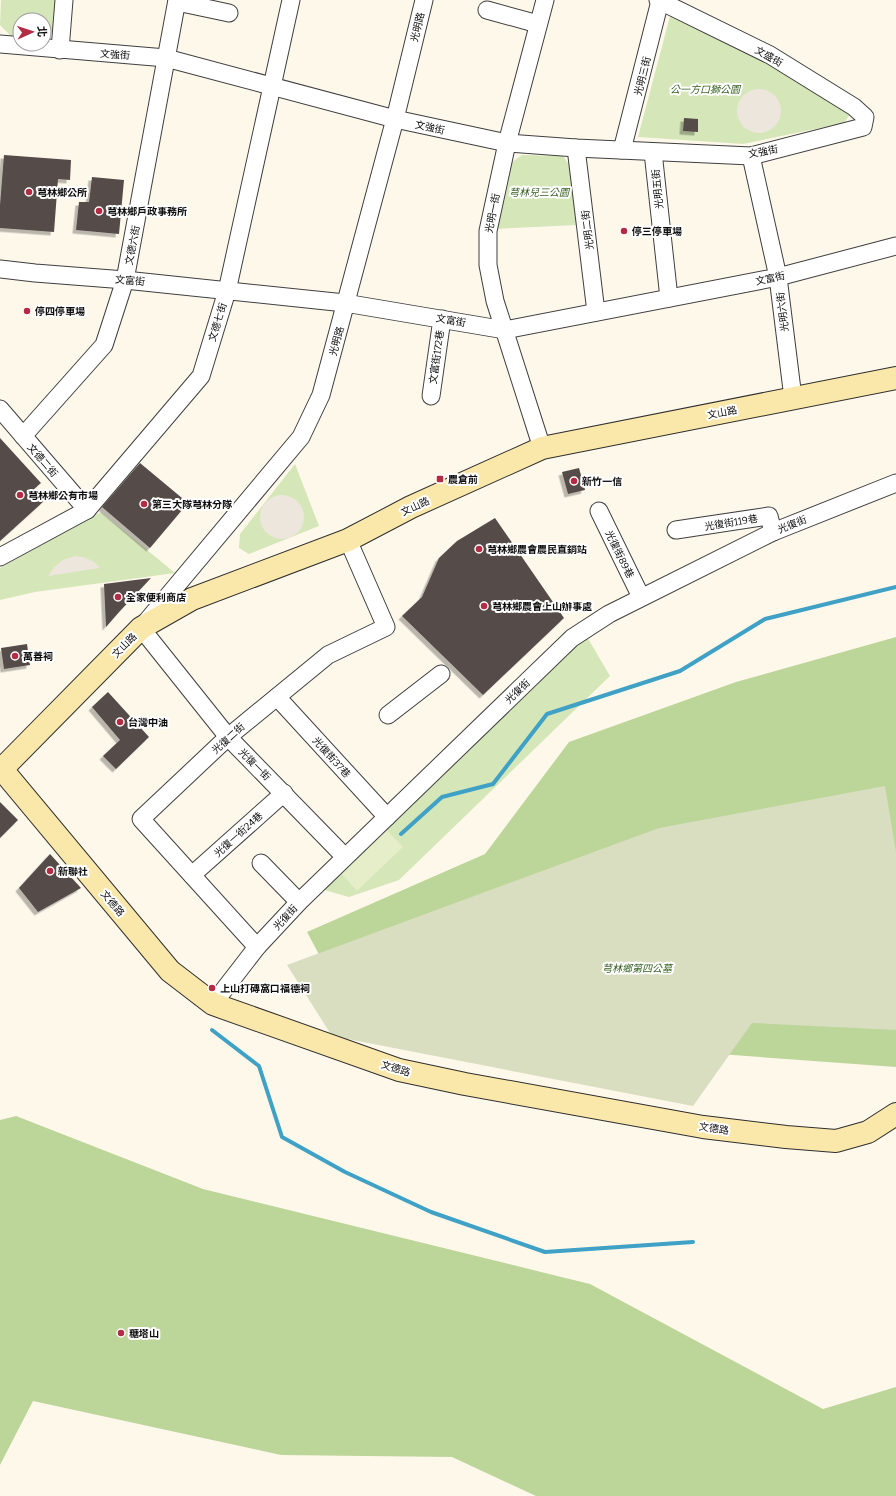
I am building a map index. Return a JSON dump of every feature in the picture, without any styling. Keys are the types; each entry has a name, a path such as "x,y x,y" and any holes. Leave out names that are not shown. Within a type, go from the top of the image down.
{"main road":[{"name":"文山路","path":"1,769 141,628 192,599 348,540 411,507 542,448 896,378"},
{"name":"文德路","path":"1,769 170,971 213,1004 399,1070 465,1084 703,1127 786,1137 836,1141 868,1132 896,1114"}],"street":[{"path":"60,50 64,0"},
{"name":"文德七街","path":"0,557 87,510 201,376 227,291 291,0"},
{"name":"光明路","path":"141,628 301,437 321,395 395,119 424,0"},
{"name":"光明一街","path":"542,448 495,301 490,272 488,231 507,143 545,0"},
{"path":"177,1 230,13"},
{"name":"文德六街","path":"23,436 104,345 125,280 177,1"},
{"name":"文盛街","path":"659,1 770,55 854,107 865,117 863,127"},
{"name":"光明三街","path":"622,150 659,1"},
{"path":"487,10 538,24"},
{"name":"文強街","path":"0,44 166,58 395,119 507,143 576,148 751,156 863,127"},
{"name":"光明二街","path":"576,148 596,312"},
{"name":"光明五街","path":"653,152 669,298"},
{"name":"光明六街","path":"751,156 778,277 793,398"},
{"name":"文富街","path":"0,269 125,280 345,303 505,330 778,277 896,246"},
{"name":"文富街172巷","path":"431,396 442,319"},
{"name":"文德二街","path":"0,409 87,510"},
{"name":"光復街","path":"213,1004 257,947 299,902 572,638 609,614 641,597 773,532 896,483"},
{"name":"光復街89巷","path":"599,512 641,597"},
{"name":"光復街119巷","path":"676,530 769,516 773,532"},
{"name":"光復二街","path":"257,947 142,819 228,737 328,655 386,627 348,540"},
{"name":"光復一街","path":"141,628 228,737 345,857"},
{"path":"388,715 441,674"},
{"name":"光復街37巷","path":"277,697 387,817"},
{"name":"光復一街24巷","path":"192,875 284,794"},
{"path":"261,863 299,902"}],"green space":[{"path":"1,0 58,0 55,29 52,33 52,12 12,12 12,37 0,25"},
{"name":"公一方口獅公園","path":"670,16 760,58 845,109 849,116 844,123 743,144 638,137"},
{"name":"芎林兒三公園","path":"522,155 563,156 570,166 577,225 495,229 512,162"},
{"path":"295,464 319,526 249,554 239,548 240,534"},
{"path":"101,512 175,573 35,592 0,600 0,568"},
{"path":"586,635 610,676 399,880 349,897 317,888"},
{"name":"芎林鄉第四公墓","path":"896,637 896,1067 499,1038 339,992 307,932 485,854 569,742 736,682"},
{"name":"芎林鄉第四公墓","path":"885,786 896,852 896,1030 752,1023 693,1106 332,1036 287,965 659,828"},
{"path":"384,827 403,847 357,891 339,871"},
{"path":"16,1116 203,1189 590,1284 823,1409 896,1387 896,1496 536,1496 452,1457 281,1455 33,1401 0,1465 0,1120"}],"shaded area":[{"path":"759,89 771,93 777,99 781,111 777,123 771,129 759,133 747,129 741,123 737,111 741,99 747,93"},
{"path":"282,495 294,499 300,505 304,517 300,529 294,535 282,539 270,535 264,529 260,517 264,505 270,499"},
{"path":"75,556 93,561 100,568 48,576 54,567 63,560"}],"building":[{"path":"684,118 698,119 698,132 683,131"},
{"name":"芎林鄉公所","path":"4,155 71,160 70,180 58,179 54,232 0,228 0,205"},
{"name":"芎林鄉戶政事務所","path":"92,177 124,180 119,234 76,230 79,202 89,202"},
{"name":"芎林鄉公有市場","path":"0,438 41,483 34,489 44,501 0,541"},
{"name":"第三大隊芎林分隊","path":"140,463 188,503 150,548 102,507"},
{"name":"新竹一信","path":"579,468 585,490 568,494 562,472"},
{"name":"芎林鄉農會上山辦事處","path":"495,518 564,618 483,695 402,616 422,597 439,558 457,541"},
{"name":"全家便利商店","path":"151,578 120,611 106,627 104,584"},
{"name":"萬善祠","path":"27,644 30,665 4,669 1,648"},
{"name":"台灣中油","path":"108,692 149,737 116,769 103,756 120,740 92,707"},
{"path":"0,802 18,820 0,838"},
{"name":"新聯社","path":"50,854 81,888 38,912 19,888"}],"waterway":[{"path":"401,834 442,797 493,784 547,714 680,671 765,619 896,587"},
{"path":"212,1030 259,1066 282,1137 345,1172 431,1212 545,1252 693,1242"}],"place":[{"name":"芎林鄉公所","path":"29,192"},
{"name":"芎林鄉戶政事務所","path":"99,211"},
{"name":"停三停車場","path":"624,231"},
{"name":"停四停車場","path":"27,311"},
{"name":"農倉前","path":"440,479"},
{"name":"新竹一信","path":"574,481"},
{"name":"芎林鄉公有市場","path":"20,495"},
{"name":"第三大隊芎林分隊","path":"144,504"},
{"name":"芎林鄉農會農民直銷站","path":"479,549"},
{"name":"全家便利商店","path":"118,597"},
{"name":"芎林鄉農會上山辦事處","path":"484,606"},
{"name":"萬善祠","path":"15,656"},
{"name":"台灣中油","path":"120,722"},
{"name":"新聯社","path":"50,871"},
{"name":"上山打磚窩口福德祠","path":"212,988"},
{"name":"糖塔山","path":"121,1333"}]}
